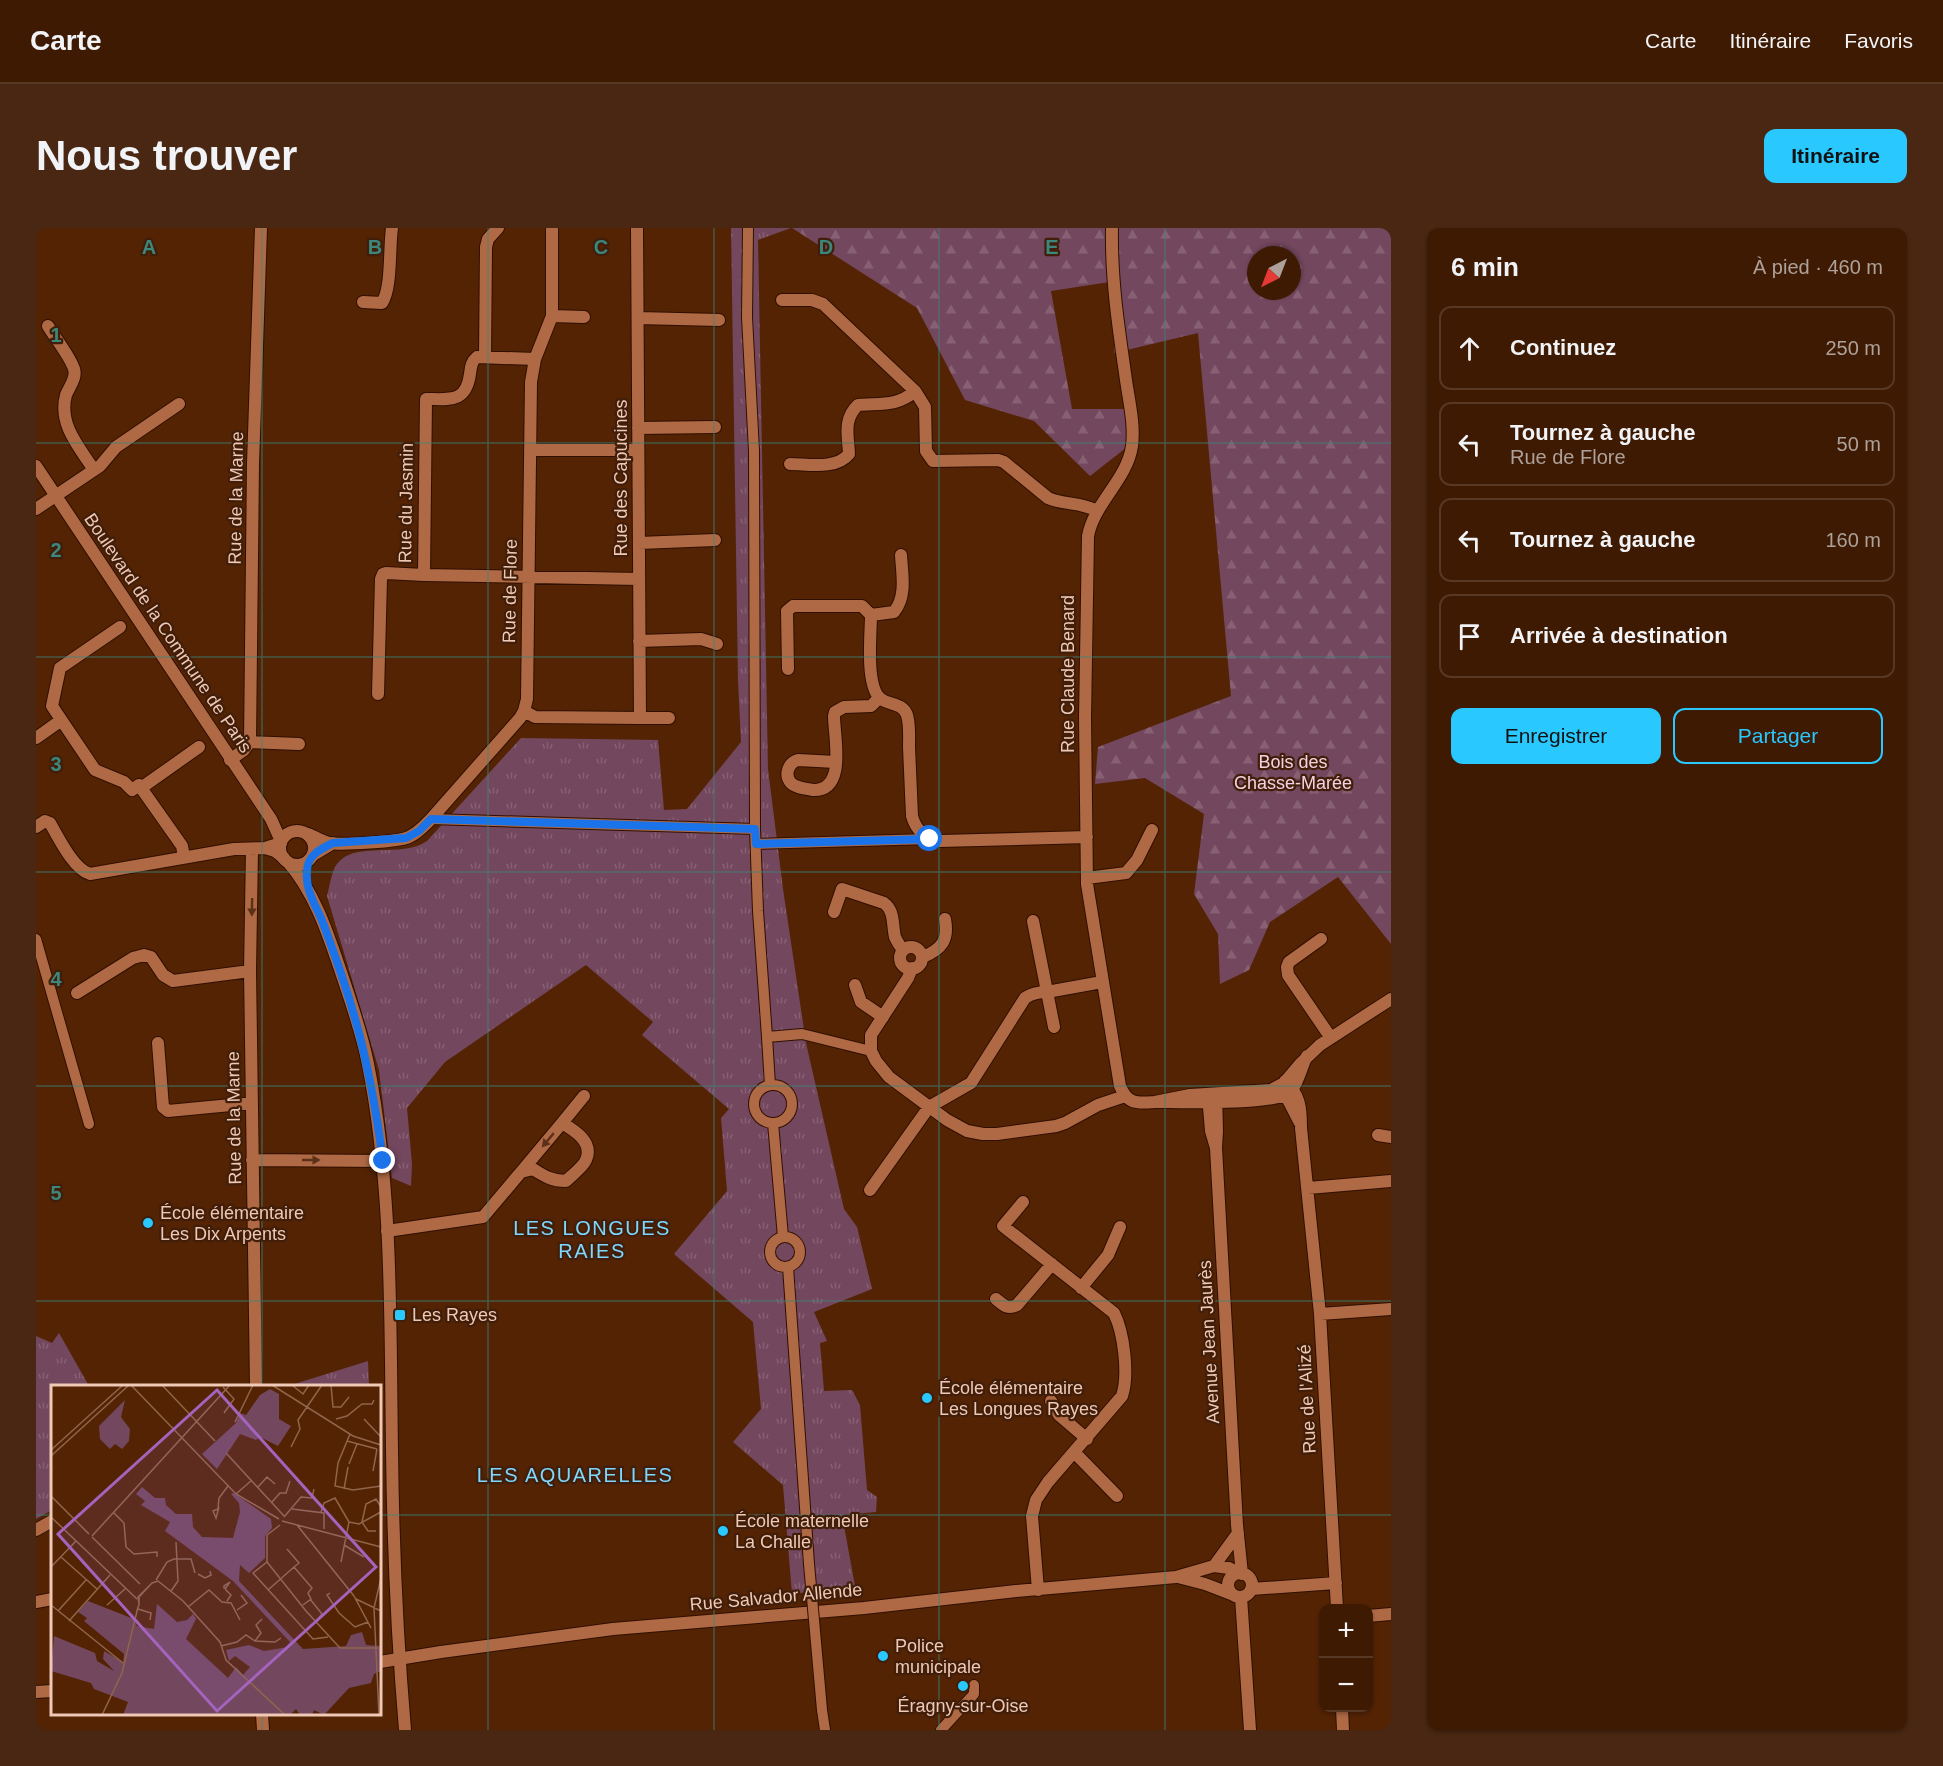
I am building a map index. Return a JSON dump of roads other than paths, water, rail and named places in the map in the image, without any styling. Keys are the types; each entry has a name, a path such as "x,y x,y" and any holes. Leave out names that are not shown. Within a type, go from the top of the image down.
{"street":[{"name":"Rue de la Marne","path":"250,742 253,464 261,228"},
{"path":"363,302 376,304 385,301 392,228"},
{"path":"498,228 488,239 486,247 485,357 535,359"},
{"name":"Rue de Flore","path":"524,711 527,699 531,382 535,359 552,316 552,228"},
{"name":"Rue des Capucines","path":"635,718 639,641 637,228"},
{"path":"748,228 747,317 754,451 755,829 770,1085"},
{"name":"Rue Claude Benard","path":"1112,228 1118,322 1132,426 1132,446 1118,478 1097,511 1088,536 1085,717 1087,878 1119,1082 1125,1096"},
{"path":"782,300 812,300 823,304 915,391 925,407 926,451 933,460 939,462 998,460 1004,462 1048,498 1088,506 1097,511"},
{"path":"552,316 584,317"},
{"path":"638,318 719,320"},
{"path":"48,326 74,368 74,378 64,405 65,422 94,470"},
{"name":"Rue du Jasmin","path":"485,357 477,357 472,362 463,394 457,398 426,399 423,575 639,579"},
{"path":"790,464 836,464 844,460 849,454 848,418 850,412 858,405 898,402 915,391"},
{"path":"36,509 94,470 116,447 180,404"},
{"path":"638,428 715,427"},
{"path":"530,450 638,450"},
{"name":"Boulevard de la Commune de Paris","path":"36,466 271,819 281,842"},
{"path":"639,543 715,540"},
{"path":"872,615 894,612 899,606 903,595 902,555"},
{"path":"378,694 381,579 386,573 423,575"},
{"path":"788,669 787,611 793,606 862,606 872,615 872,687 879,698 900,706 906,712 912,816 919,832 930,839"},
{"path":"120,627 60,668 52,706 95,770 124,782 132,790 140,785 182,846 184,857"},
{"path":"639,641 700,639 717,644"},
{"path":"836,762 835,712 844,707 871,706 879,698"},
{"path":"271,819 333,843 406,838 419,831 431,819 524,711 535,717 669,718"},
{"path":"36,738 60,721"},
{"path":"230,760 244,750 250,742 299,744"},
{"path":"141,788 199,747"},
{"path":"431,819 755,829"},
{"path":"36,827 45,821 50,823 78,867 90,874 234,849 265,848 281,842"},
{"path":"295,830 287,833 281,842 280,850 308,891 321,917 333,950 364,1050 383,1161 387,1231 398,1659 405,1730"},
{"path":"1087,878 1126,873 1137,860 1152,830"},
{"path":"308,834 315,845 306,872 308,891"},
{"path":"756,844 1087,837"},
{"path":"265,848 300,865 333,843"},
{"name":"Rue de la Marne","path":"252,849 250,971 256,1385"},
{"path":"834,912 842,889 888,905 892,913 896,939 903,950"},
{"path":"922,957 939,948 945,940 948,932 945,919"},
{"path":"1033,921 1054,1027"},
{"path":"36,939 89,1124"},
{"path":"1321,939 1289,962 1287,967 1288,975 1331,1038"},
{"path":"915,947 921,953 920,965 908,968 902,963 903,950 915,947"},
{"path":"76,993 133,957 144,955 151,957 162,975 173,981 250,971"},
{"path":"912,968 908,978 871,1035 871,1051 889,1077 929,1107 967,1131 983,1134 1056,1126 1098,1105 1125,1096 1135,1102 1213,1098 1270,1099 1286,1087 1307,1056 1391,999"},
{"path":"870,1190 929,1107 970,1083 1025,998 1038,992 1047,993 1102,982"},
{"path":"855,985 861,1002 883,1017"},
{"path":"767,1037 802,1034 871,1051"},
{"path":"158,1043 163,1107 168,1111 252,1103"},
{"path":"770,1085 779,1085 787,1090 792,1098 792,1107 789,1115 782,1121 773,1123 760,1118 754,1105 755,1098 758,1092 770,1085"},
{"name":"Rue de l'Alizé","path":"1286,1087 1301,1128 1308,1188 1320,1314 1337,1604"},
{"path":"387,1231 483,1217 584,1096"},
{"name":"Avenue Jean Jaurès","path":"1213,1098 1210,1131 1216,1148 1241,1573"},
{"path":"521,1172 533,1168 545,1177 556,1181 566,1181 586,1161 588,1150 580,1134 562,1123"},
{"path":"773,1123 783,1237"},
{"path":"1378,1135 1391,1137"},
{"path":"252,1160 383,1161"},
{"path":"1308,1188 1391,1181"},
{"path":"1023,1202 1003,1226 1113,1313 1120,1325 1126,1379 1122,1396 1048,1482 1036,1500 1032,1523 1038,1590"},
{"path":"1081,1288 1108,1255 1120,1227"},
{"path":"783,1237 795,1240 800,1250 799,1259 793,1266 788,1267 777,1265 770,1255 772,1244 783,1237"},
{"path":"996,1299 1005,1306 1017,1305 1052,1264"},
{"path":"788,1267 809,1564 825,1730"},
{"path":"1320,1314 1391,1309"},
{"path":"1051,1401 1059,1415 1087,1438"},
{"path":"1074,1452 1117,1496"},
{"path":"36,1530 51,1522"},
{"path":"1236,1596 1246,1596 1251,1589 1250,1579 1228,1568 1214,1566 1238,1533"},
{"name":"Rue Salvador Allende","path":"381,1662 613,1629 864,1608 1176,1577 1214,1566"},
{"path":"1241,1573 1234,1575 1228,1583 1236,1596 1250,1730"},
{"name":"Rue Salvador Allende","path":"1176,1577 1205,1584 1236,1596"},
{"path":"1251,1589 1336,1583"},
{"path":"36,1602 51,1599"},
{"path":"1373,1616 1391,1614"},
{"path":"941,1730 974,1694 974,1684"},
{"path":"36,1692 51,1691"},
{"path":"1342,1712 1343,1730"},
{"path":"262,1715 263,1730"}],"place":[{"name":"École élémentaire Les Dix Arpents","path":"148,1223"},
{"name":"Les Rayes","path":"400,1315"},
{"name":"École élémentaire Les Longues Rayes","path":"927,1398"},
{"name":"École maternelle La Challe","path":"723,1531"},
{"name":"Police municipale","path":"883,1656"},
{"name":"Éragny-sur-Oise","path":"963,1686"}],"district":[{"name":"LES LONGUES RAIES","path":"592,1240"},
{"name":"LES AQUARELLES","path":"575,1475"}],"park label":[{"name":"Bois des Chasse-Marée","path":"1293,772"}]}
